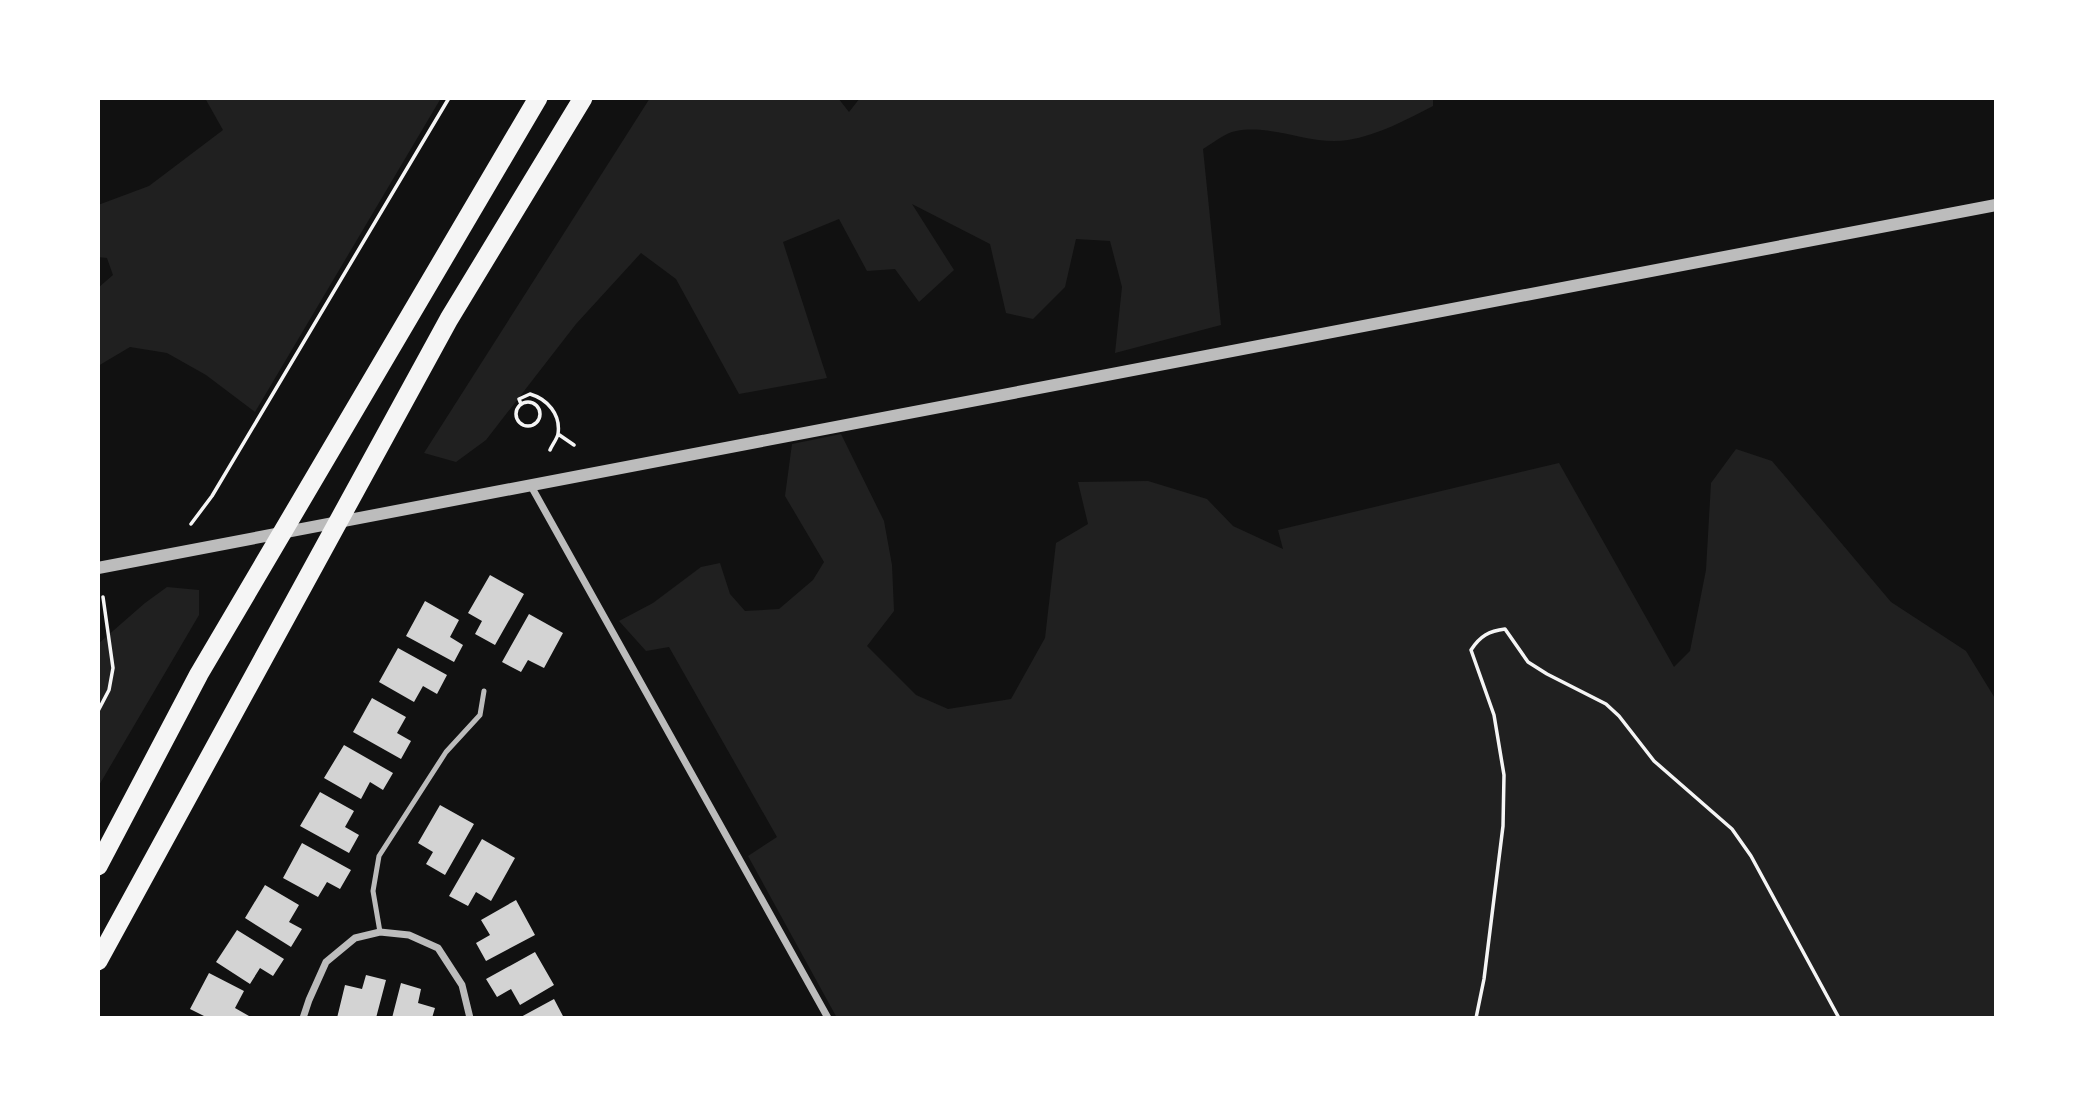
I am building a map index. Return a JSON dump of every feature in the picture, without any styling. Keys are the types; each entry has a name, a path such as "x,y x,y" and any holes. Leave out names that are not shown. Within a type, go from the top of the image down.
{"highway":[{"path":"98,866 199,674 538,98"},
{"path":"98,961 449,319 583,98"}],"street":[{"path":"98,568 1996,205"},
{"path":"531,486 828,1018"},
{"path":"303,1018 326,962 355,938 380,932 410,935 438,948 462,985 470,1018"}],"lane":[{"path":"380,932 373,891 379,856 446,752 480,715 484,691"}],"path":[{"path":"191,524 212,496 449,98"},
{"path":"521,404 529,402 536,405 540,416 535,423 528,425 519,421 516,414 521,404 519,399 530,394 549,404 556,417 558,434 550,450"},
{"path":"558,434 574,445"},
{"path":"98,711 109,690 113,668 103,597"},
{"path":"1476,1018 1484,979 1503,826 1504,775 1494,715 1471,650 1478,640 1491,631 1505,629 1528,662 1606,704 1619,716 1654,761 1732,829 1751,856 1839,1018"}],"shaded area":[{"path":"205,98 441,98 255,412 206,375 167,353 130,347 98,366 98,288 113,275 107,258 98,257 98,205 149,186 223,130"},
{"path":"650,98 838,98 849,112 860,98 1433,98 1433,106 1402,122 1359,138 1320,140 1265,130 1250,130 1228,134 1203,149 1221,325 1115,353 1122,287 1110,241 1076,239 1065,287 1033,319 1006,313 990,244 912,204 954,270 919,302 895,269 867,271 839,219 783,242 827,378 739,394 676,279 641,253 576,324 486,440 456,462 424,453"},
{"path":"841,434 884,521 892,565 894,611 867,646 916,695 948,709 1011,699 1045,638 1056,543 1088,524 1078,482 1148,481 1207,499 1233,526 1283,549 1278,530 1559,463 1674,667 1690,651 1706,570 1711,483 1736,449 1772,461 1891,602 1966,651 1996,700 1996,1018 837,1018 748,856 777,837 669,647 646,651 619,621 653,603 701,567 720,563 730,594 745,611 779,609 813,580 824,562 785,496 792,444"},
{"path":"167,587 199,590 199,615 98,787 98,644"}],"building":[{"path":"490,575 524,594 495,645 475,634 482,621 468,613"},
{"path":"425,601 459,620 450,637 463,645 454,662 406,636"},
{"path":"529,614 563,633 544,668 528,660 521,672 502,662"},
{"path":"398,648 447,675 437,694 423,686 414,702 379,682"},
{"path":"372,698 406,717 397,733 411,741 401,759 353,732"},
{"path":"344,745 393,773 383,790 370,782 361,799 324,778"},
{"path":"320,792 354,811 345,827 359,835 349,853 300,826"},
{"path":"440,805 474,824 445,875 426,864 433,852 418,843"},
{"path":"482,839 515,858 491,901 476,892 468,906 449,896"},
{"path":"302,843 351,870 340,889 327,882 318,897 283,878"},
{"path":"265,885 299,905 289,922 302,929 291,947 245,918"},
{"path":"516,900 535,935 486,961 476,943 490,935 481,920"},
{"path":"237,930 284,959 273,976 260,968 250,984 216,962"},
{"path":"535,952 554,985 520,1005 511,989 497,997 486,979"},
{"path":"209,973 244,991 235,1008 249,1016 248,1018 208,1018 190,1009"},
{"path":"366,975 386,980 376,1018 337,1018 345,985 362,989"},
{"path":"401,983 421,989 418,1003 435,1008 432,1018 392,1018"},
{"path":"554,999 564,1018 519,1018"}]}
